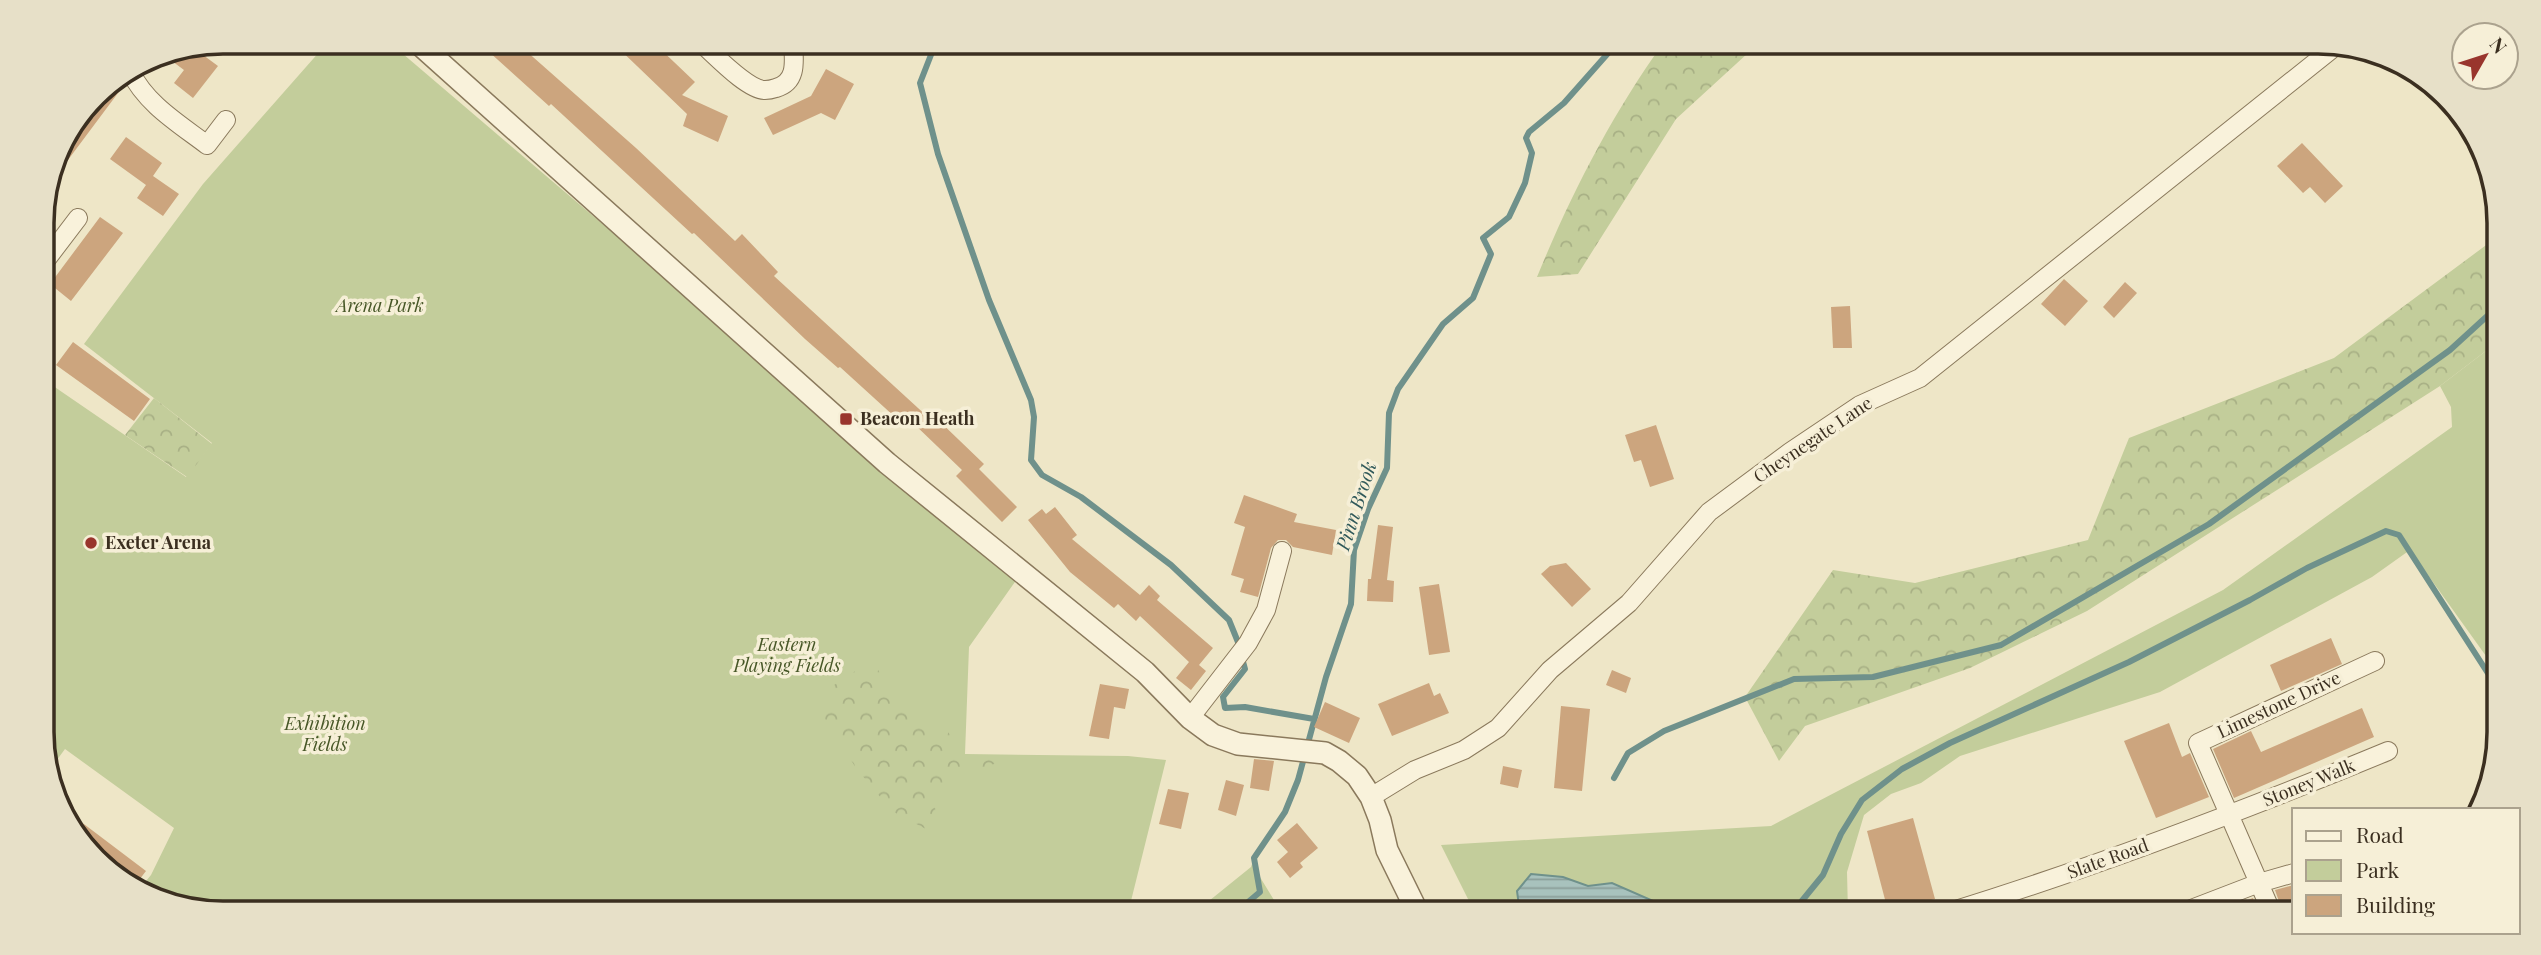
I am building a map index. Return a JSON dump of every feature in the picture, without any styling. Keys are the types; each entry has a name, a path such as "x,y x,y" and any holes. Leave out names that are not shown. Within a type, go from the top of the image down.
{"street":[{"path":"430,54 887,463 1020,568 1145,672 1190,718 1213,735 1238,744 1325,753 1357,776 1371,797 1387,850 1412,900"},
{"path":"714,54 751,86 765,90 791,80 793,54"},
{"name":"Cheynegate Lane","path":"1371,797 1415,770 1464,750 1498,728 1550,670 1629,603 1709,512 1790,452 1860,405 1920,378 2325,55"},
{"path":"134,80 152,103 206,145 226,120"},
{"path":"55,248 78,218"},
{"path":"1190,718 1248,643 1266,610 1282,551"},
{"name":"Limestone Drive","path":"2266,900 2198,743 2375,661"},
{"name":"Stoney Walk","path":"2229,815 2388,751"},
{"name":"Slate Road","path":"1987,900 2049,881 2229,815"},
{"path":"2215,900 2292,874"}],"green space":[{"path":"317,54 403,54 626,244 869,460 1017,579 969,647 965,754 1128,756 1166,760 1131,901 224,901 169,892 146,881 174,828 65,749 57,760 56,754 55,387 186,477 212,443 84,344 203,184"},
{"path":"1656,54 1747,54 1676,119 1578,274 1537,277 1594,155"},
{"path":"2487,244 2487,350 2440,386 2087,611 1970,668 1805,726 1779,761 1745,697 1833,570 1915,583 2088,540 2129,438 2334,358"},
{"path":"2487,350 2487,657 2410,550 2372,577 2160,692 1960,756 1921,783 1891,794 1864,815 1847,872 1848,900 1469,900 1441,845 1771,826 2223,590 2452,427 2451,407 2440,386"},
{"path":"154,398 212,444 187,477 125,435"},
{"path":"872,660 894,696 914,715 944,727 965,754 1004,761 948,778 933,793 939,836 892,811 856,768 818,708 831,687"},
{"path":"1252,864 1274,901 1209,901"}],"water":[{"path":"1531,874 1563,877 1588,886 1612,883 1651,900 1518,900 1517,891"}],"building":[{"path":"491,54 530,54 636,148 735,241 742,234 778,272 774,276 930,419 933,415 984,464 979,469 1017,507 1002,522 956,476 962,470 912,422 907,428 838,368 694,233 551,104 549,106"},
{"path":"624,54 666,54 695,82 682,95 728,116 718,142 683,126 687,114"},
{"path":"204,56 218,66 193,98 174,83 184,70 173,62"},
{"path":"826,69 854,84 835,120 821,113 773,135 764,118 811,96"},
{"path":"121,89 66,163 83,129 96,112"},
{"path":"126,137 162,163 153,176 179,194 163,216 137,198 146,185 110,159"},
{"path":"2302,143 2343,186 2325,203 2310,187 2303,193 2277,166"},
{"path":"100,217 123,233 71,301 55,288 55,277"},
{"path":"2064,279 2088,301 2065,326 2041,304"},
{"path":"2125,282 2137,293 2114,318 2103,307"},
{"path":"1850,306 1852,348 1833,348 1831,307"},
{"path":"73,342 150,399 134,421 56,365"},
{"path":"1656,425 1674,479 1650,487 1641,460 1634,462 1625,435"},
{"path":"1244,495 1297,514 1294,522 1336,530 1332,555 1293,547 1286,540 1278,540 1271,548 1258,597 1240,592 1244,579 1231,575 1245,527 1234,523"},
{"path":"1055,507 1077,535 1072,539 1140,595 1149,585 1160,596 1157,600 1213,648 1199,665 1206,671 1191,690 1176,678 1189,662 1140,616 1136,621 1118,604 1114,608 1070,572 1028,520 1042,509 1046,514"},
{"path":"1378,525 1393,527 1387,580 1394,581 1393,602 1367,601 1368,579 1371,579"},
{"path":"1566,563 1591,589 1572,607 1541,574 1550,566"},
{"path":"1439,584 1450,652 1429,655 1419,587"},
{"path":"2331,638 2342,664 2281,691 2270,665"},
{"path":"1612,670 1631,678 1626,693 1606,685"},
{"path":"1429,683 1434,696 1440,693 1449,713 1392,736 1378,704"},
{"path":"1100,684 1129,689 1125,709 1114,707 1109,739 1089,736"},
{"path":"1325,702 1360,718 1349,743 1314,727"},
{"path":"1561,706 1590,709 1582,791 1554,788"},
{"path":"2362,708 2374,737 2234,798 2213,749 2251,731 2261,752"},
{"path":"2169,723 2182,757 2190,753 2209,797 2156,818 2124,741"},
{"path":"1254,759 1274,761 1269,791 1250,788"},
{"path":"1503,766 1522,770 1518,788 1500,784"},
{"path":"1226,780 1244,785 1236,816 1218,810"},
{"path":"1168,789 1189,793 1181,829 1159,824"},
{"path":"1913,818 1935,899 1885,900 1867,831"},
{"path":"81,821 146,871 140,878 129,872 96,843"},
{"path":"1297,823 1318,848 1300,863 1303,867 1290,878 1277,862 1288,852 1277,840"},
{"path":"2292,886 2292,900 2278,900 2275,890"}],"waterway":[{"path":"931,54 920,83 938,154 989,300 1031,400 1034,417 1031,460 1042,475 1081,497 1171,565 1229,620 1240,647"},
{"name":"Pinn Brook","path":"1250,901 1260,892 1254,858 1285,812 1298,780 1326,677 1351,604 1354,550 1368,509 1387,468 1389,413 1398,389 1443,324 1473,298 1491,254 1483,238 1509,217 1525,183 1532,153 1526,138 1529,132 1564,103 1607,54"},
{"path":"1614,778 1628,753 1664,731 1794,679 1873,677 2001,645 2209,524 2450,350 2487,316"},
{"path":"1802,900 1823,875 1841,834 1862,800 1902,769 1950,743 2129,662 2307,568 2386,531 2399,535 2487,672"},
{"path":"1242,658 1245,669 1223,697 1225,708 1245,707 1314,719"}],"place":[{"name":"Beacon Heath","path":"846,419"},
{"name":"Exeter Arena","path":"91,543"}],"park label":[{"name":"Arena Park","path":"380,306"},
{"name":"Eastern Playing Fields","path":"787,655"},
{"name":"Exhibition Fields","path":"325,734"}]}
